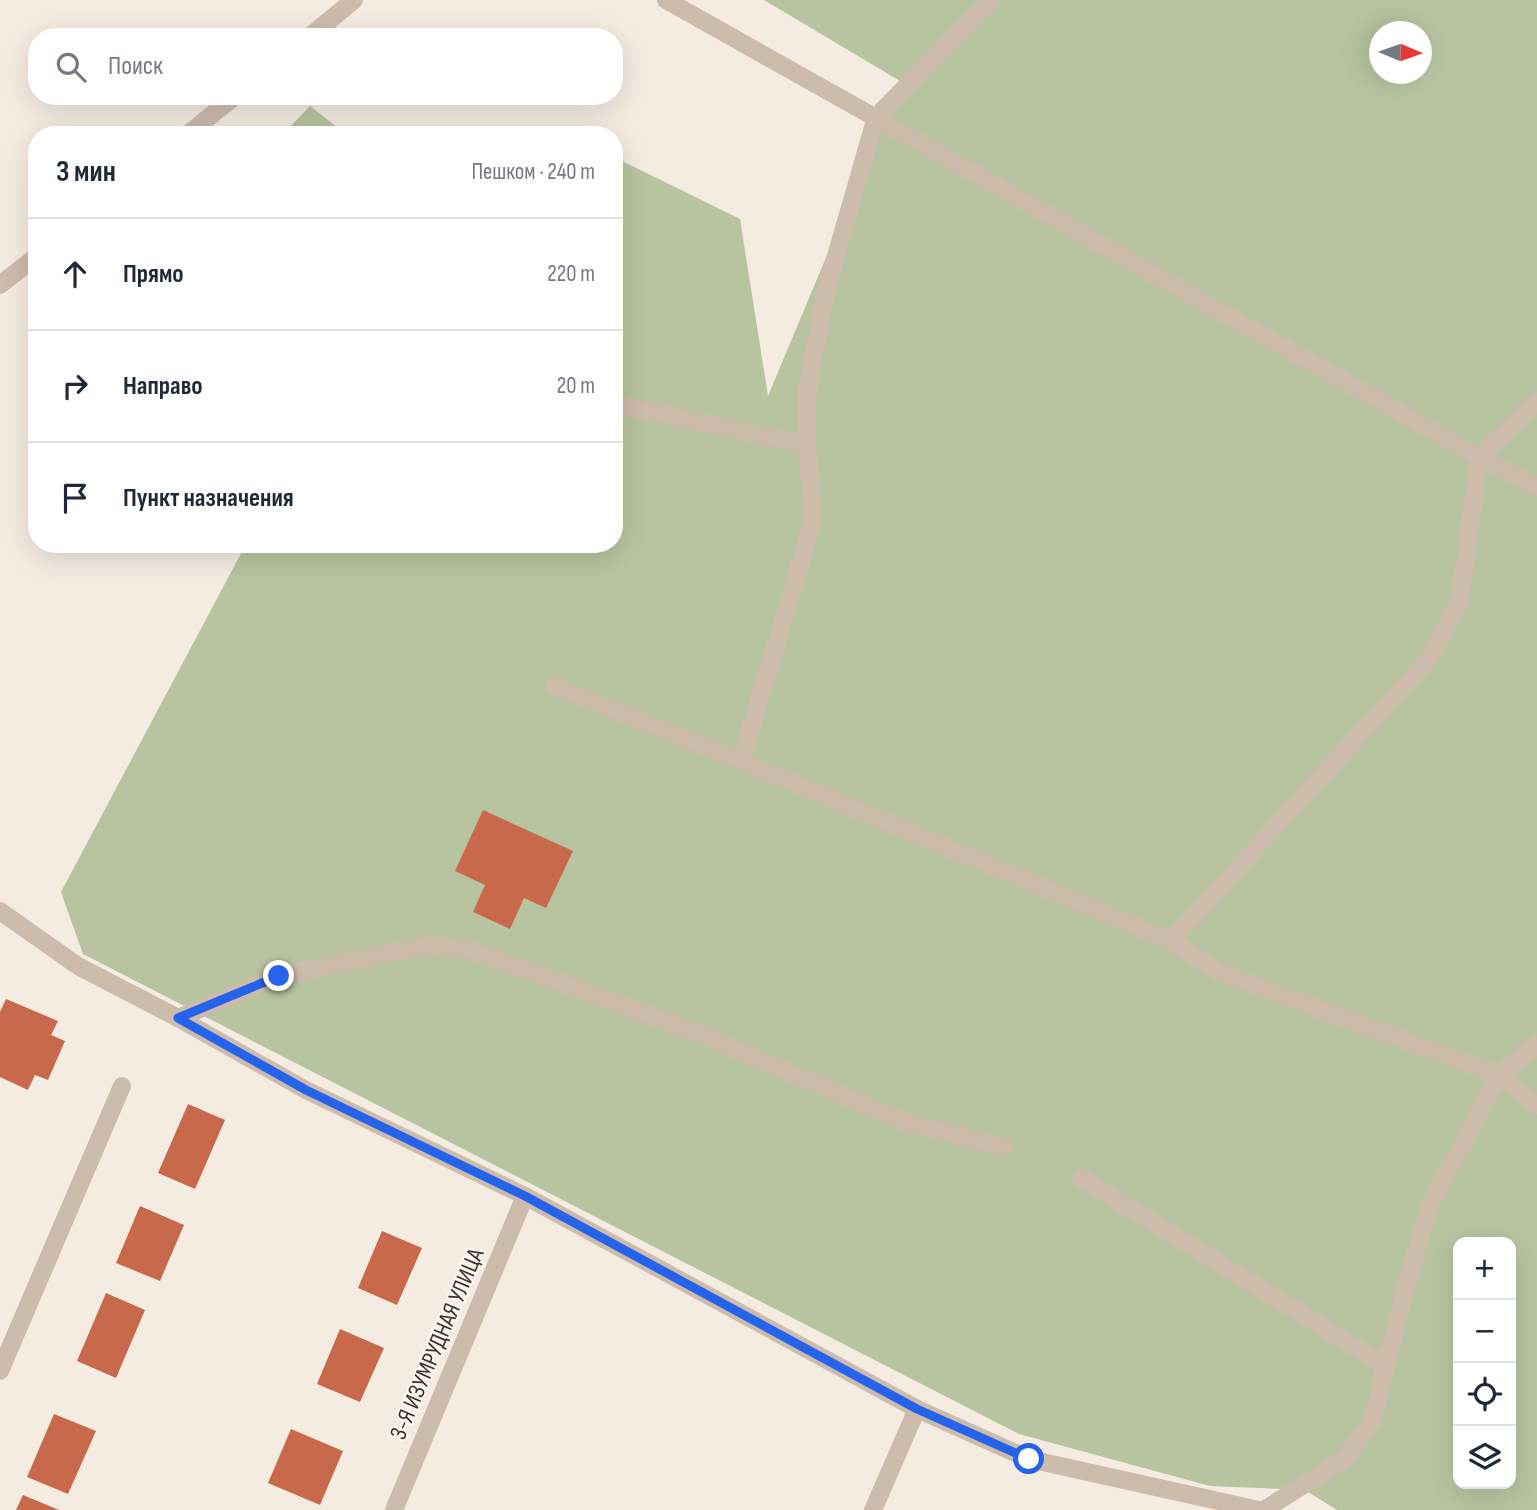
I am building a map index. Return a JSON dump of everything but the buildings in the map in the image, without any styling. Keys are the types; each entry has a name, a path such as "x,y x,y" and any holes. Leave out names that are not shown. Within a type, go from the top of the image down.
{"street":[{"path":"320,28 354,0"},
{"path":"666,0 1479,457 1537,487"},
{"path":"741,761 813,521 807,445 808,386 826,291 876,117 991,0"},
{"path":"198,126 224,105"},
{"path":"0,285 28,263"},
{"path":"1171,941 1428,660 1460,601 1479,457 1537,402"},
{"path":"623,406 807,445"},
{"path":"554,686 741,761 1171,941 1219,972 1499,1075 1537,1105"},
{"path":"0,911 78,966 306,1090 525,1196 917,1409 1029,1459 1261,1510 1344,1459 1372,1422 1404,1293 1430,1205 1499,1075 1537,1044"},
{"path":"178,1018 279,976 433,944 468,948 695,1032 903,1121 1004,1148"},
{"path":"0,1370 122,1086"},
{"path":"1082,1178 1386,1366"},
{"name":"3-Я ИЗУМРУДНАЯ УЛИЦА","path":"394,1510 525,1196"},
{"path":"873,1510 917,1409"}],"green space":[{"path":"764,0 1537,0 1537,1510 1337,1510 1305,1490 1210,1486 1019,1434 83,954 61,892 241,553 623,553 623,161 740,219 768,396 900,81"},
{"path":"310,106 336,126 291,126"}],"route":[{"path":"279,976 178,1018 306,1090 525,1196 917,1409 1029,1459"}]}
